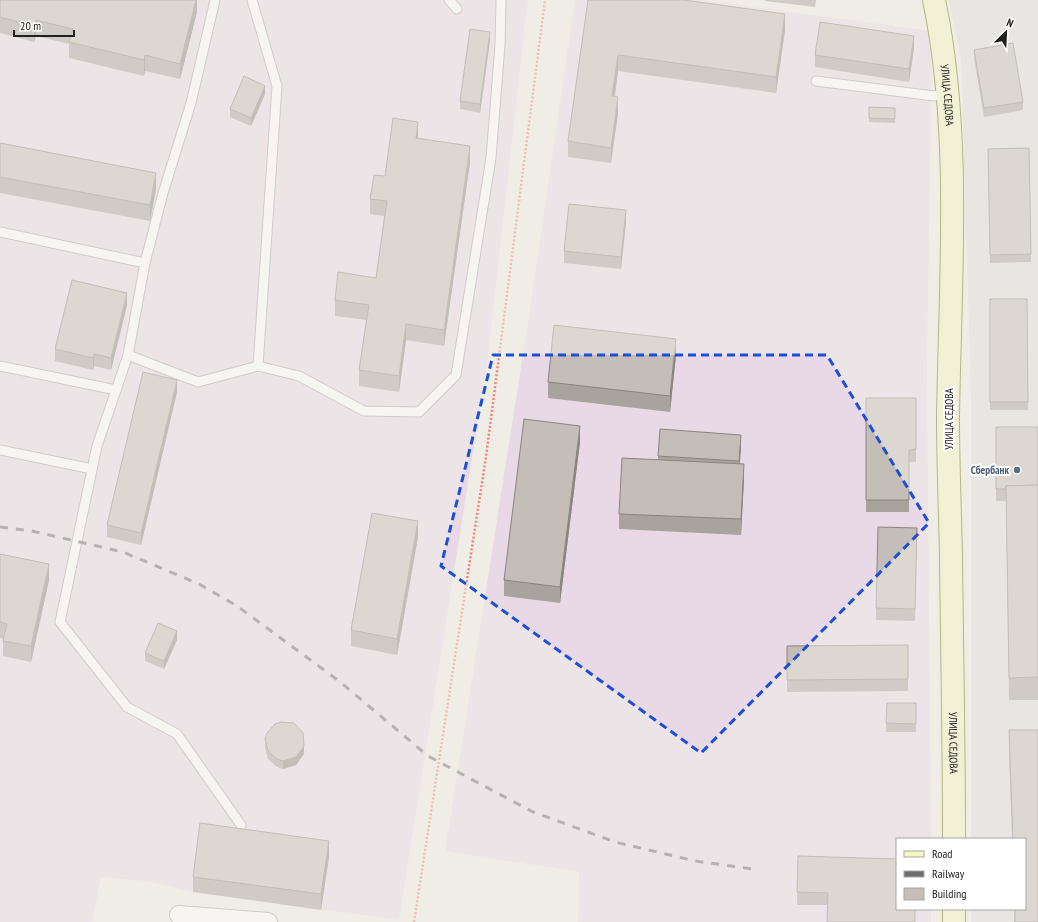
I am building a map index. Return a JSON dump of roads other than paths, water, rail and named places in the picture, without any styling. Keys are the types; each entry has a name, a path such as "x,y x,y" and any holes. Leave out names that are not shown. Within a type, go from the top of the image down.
{"street":[{"name":"УЛИЦА СЕДОВА","path":"934,0 940,28 947,94 951,170 948,419 954,838"},
{"path":"954,910 954,922"},
{"path":"179,916 268,922"}],"lane":[{"path":"215,0 191,103 163,193 145,263 128,355 97,446 60,622 127,707 177,734 241,825"},
{"path":"252,0 277,86 258,366"},
{"path":"449,0 457,9"},
{"path":"128,355 198,382 258,366 299,376 364,411 419,412 456,375 491,158 500,45 501,0"},
{"path":"816,81 934,96 947,94"},
{"path":"0,232 145,263"},
{"path":"0,366 116,390"},
{"path":"0,450 92,469"}],"railway":[{"path":"0,527 32,531 123,552 199,584 237,606 339,681 428,756 533,812 615,842 695,861 753,869"}],"place":[{"name":"Сбербанк","path":"1017,470"}]}
